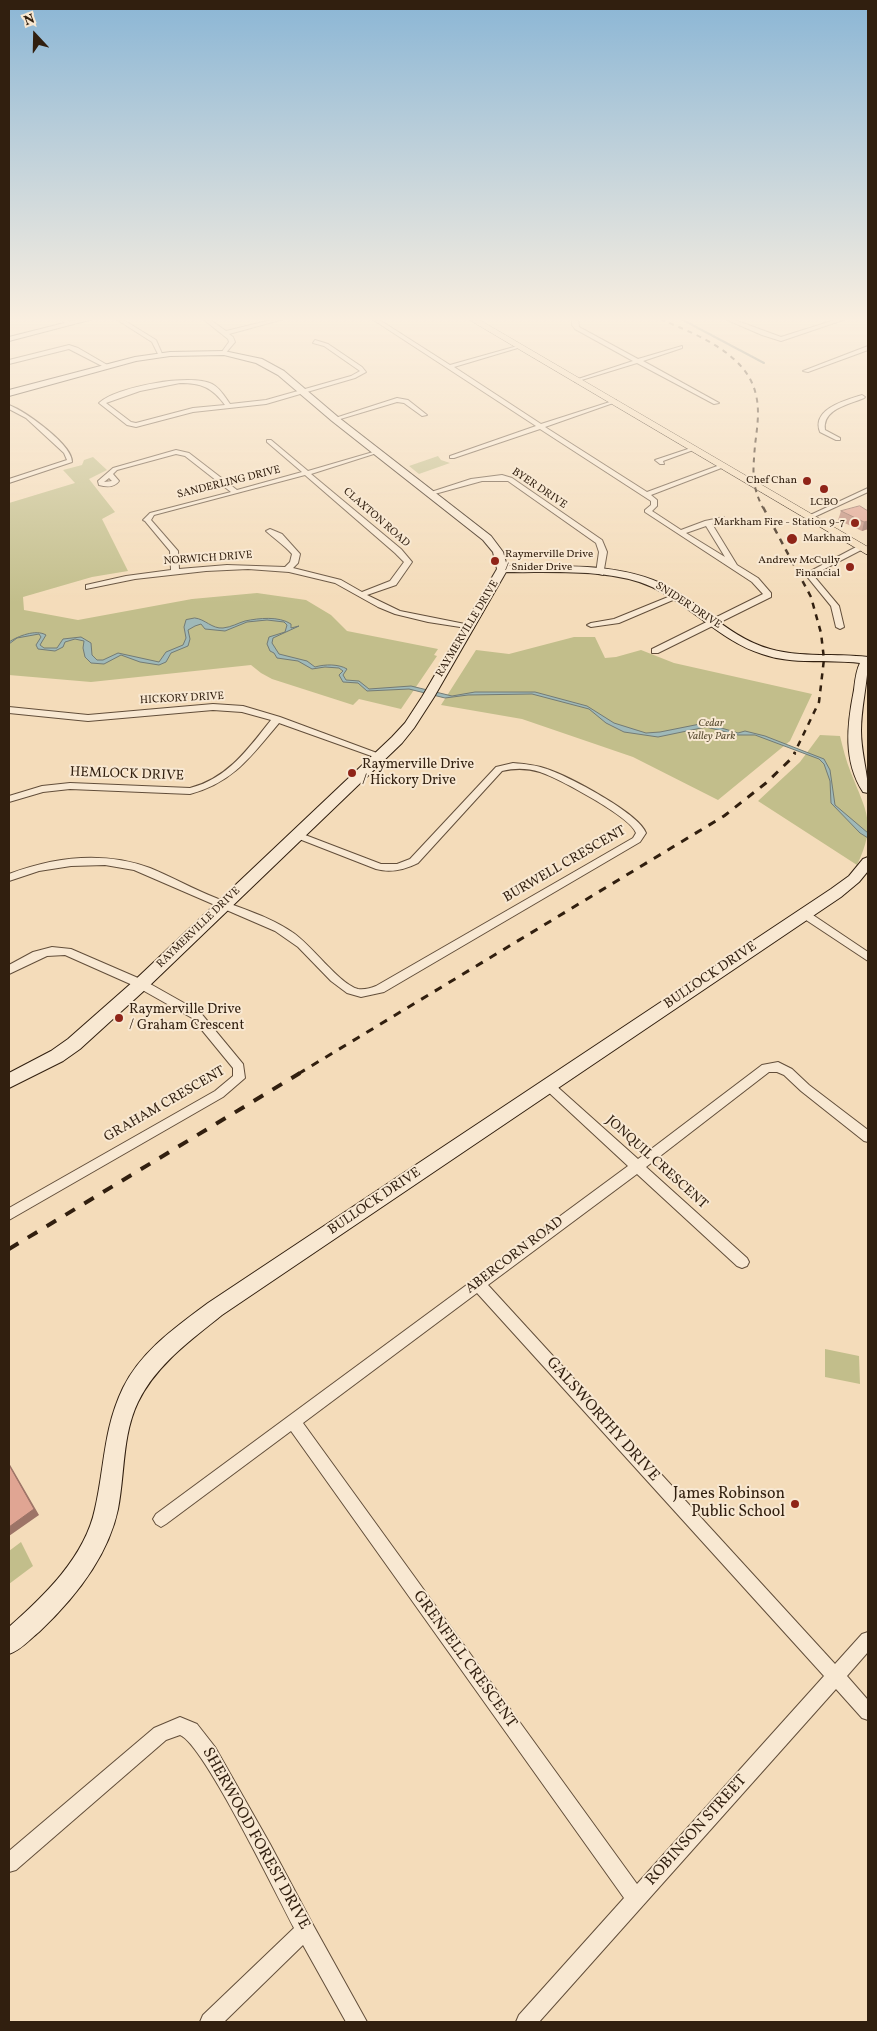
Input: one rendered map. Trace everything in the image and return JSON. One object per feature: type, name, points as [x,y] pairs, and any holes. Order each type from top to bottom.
[{"type":"main road","points":[[634,414],[865,550]]},
{"type":"street","points":[[9,481],[70,461],[67,452],[21,414]]},
{"type":"street","points":[[116,414],[129,424],[136,425],[174,414]]},
{"type":"street","name":"RAYMERVILLE DRIVE","points":[[9,1082],[57,1056],[74,1044],[224,906],[410,725],[470,627],[502,568],[501,557],[493,544],[329,414]]},
{"type":"street","points":[[336,419],[353,414]]},
{"type":"street","points":[[524,414],[646,495],[655,504],[647,511],[755,580],[768,595],[655,651]]},
{"type":"street","points":[[452,457],[577,414]]},
{"type":"street","points":[[826,414],[822,420],[822,431],[838,439]]},
{"type":"street","points":[[269,441],[308,474]]},
{"type":"street","points":[[662,463],[658,460],[693,449]]},
{"type":"street","name":"SANDERLING DRIVE","points":[[175,572],[174,551],[147,520],[149,516],[161,511],[308,474],[378,451]]},
{"type":"street","points":[[109,474],[121,467],[163,454],[183,453],[236,492]]},
{"type":"street","points":[[646,495],[722,466]]},
{"type":"street","name":"CLAXTON ROAD","points":[[308,474],[398,551],[408,562],[393,583],[363,594]]},
{"type":"street","name":"BYER DRIVE","points":[[431,493],[491,477],[510,479],[599,542],[603,552],[600,573]]},
{"type":"street","points":[[810,517],[868,490]]},
{"type":"street","points":[[679,533],[722,518]]},
{"type":"street","points":[[707,522],[734,566]]},
{"type":"street","points":[[270,531],[279,536],[296,554],[294,563],[287,570]]},
{"type":"street","points":[[840,627],[835,606],[809,574],[865,550]]},
{"type":"street","name":"NORWICH DRIVE","points":[[89,587],[110,581],[175,572],[241,566],[287,570],[329,578],[363,594],[376,604],[390,610],[470,627]]},
{"type":"street","name":"SNIDER DRIVE","points":[[502,568],[600,573],[645,580],[676,597],[738,639],[767,652],[801,657],[849,658],[868,661]]},
{"type":"street","points":[[591,625],[616,621],[676,597]]},
{"type":"street","points":[[868,661],[864,666],[853,738],[856,763],[868,788]]},
{"type":"street","name":"HICKORY DRIVE","points":[[9,710],[88,718],[171,709],[227,707],[243,709],[277,719],[380,756]]},
{"type":"street","name":"HEMLOCK DRIVE","points":[[9,799],[42,789],[70,786],[202,790],[221,779],[239,763],[277,719]]},
{"type":"street","name":"BURWELL CRESCENT","points":[[224,906],[253,917],[295,938],[344,986],[357,993],[370,992],[380,989],[637,840],[641,834],[640,828],[631,820],[581,786],[531,767],[515,764],[499,769],[414,861],[403,867],[390,869],[380,867],[298,835]]},
{"type":"street","points":[[9,878],[33,869],[58,863],[102,862],[119,864],[136,867],[224,906]]},
{"type":"street","name":"BULLOCK DRIVE","points":[[9,1642],[51,1605],[82,1566],[99,1534],[111,1491],[117,1434],[136,1387],[159,1354],[215,1309],[854,879],[868,862]]},
{"type":"street","points":[[804,913],[868,958]]},
{"type":"street","points":[[9,970],[48,951],[62,950],[141,984]]},
{"type":"street","name":"GRAHAM CRESCENT","points":[[9,1214],[219,1094],[239,1078],[240,1066],[196,1015],[141,984]]},
{"type":"street","name":"ABERCORN ROAD","points":[[161,1519],[766,1068],[774,1067],[788,1072],[868,1137]]},
{"type":"street","name":"JONQUIL CRESCENT","points":[[549,1086],[742,1262]]},
{"type":"street","name":"GALSWORTHY DRIVE","points":[[478,1284],[868,1712]]},
{"type":"street","name":"GRENFELL CRESCENT","points":[[293,1421],[636,1899]]},
{"type":"street","name":"ROBINSON STREET","points":[[526,2022],[868,1640]]},
{"type":"street","name":"SHERWOOD FOREST DRIVE","points":[[9,1863],[160,1734],[180,1726],[191,1730],[209,1753],[357,2022]]},
{"type":"street","points":[[210,2022],[305,1930]]},
{"type":"green space","points":[[438,456],[441,460],[450,463],[419,474],[409,466]]},
{"type":"green space","points":[[93,457],[107,470],[89,479],[115,512],[102,519],[128,571],[92,577],[23,597],[24,610],[78,620],[192,599],[257,593],[306,600],[331,615],[347,631],[438,649],[434,655],[437,656],[401,709],[359,699],[353,705],[272,679],[251,665],[91,682],[9,675],[9,503],[75,483],[63,470],[82,465],[84,460]]},
{"type":"green space","name":"Cedar Valley Park","points":[[574,637],[595,637],[605,658],[641,650],[674,663],[812,694],[790,741],[718,800],[633,757],[522,719],[441,705],[476,650],[509,654]]},
{"type":"green space","points":[[820,735],[840,736],[848,764],[865,808],[868,828],[867,839],[857,865],[758,801],[800,762]]},
{"type":"green space","points":[[825,1349],[859,1356],[860,1384],[825,1377]]},
{"type":"green space","points":[[21,1542],[33,1566],[9,1584],[9,1551]]},
{"type":"water","points":[[195,618],[219,628],[229,627],[245,621],[263,619],[286,621],[291,624],[291,628],[299,626],[273,638],[272,643],[279,654],[307,661],[315,667],[332,665],[344,667],[347,669],[343,675],[346,680],[359,681],[369,689],[411,686],[452,696],[475,692],[535,692],[587,706],[614,723],[646,733],[705,723],[738,733],[745,731],[765,736],[824,759],[830,770],[835,805],[868,833],[868,838],[860,833],[831,803],[830,781],[824,764],[819,759],[755,735],[738,735],[706,727],[658,737],[624,732],[606,723],[589,709],[532,694],[468,695],[445,698],[409,689],[367,691],[358,683],[343,682],[339,675],[343,671],[339,668],[325,667],[312,669],[298,661],[277,658],[270,651],[267,644],[269,637],[285,632],[287,625],[284,622],[267,620],[247,622],[225,631],[205,629],[201,624],[195,626],[188,630],[190,639],[188,646],[171,653],[166,662],[159,665],[140,662],[121,655],[104,664],[91,663],[85,657],[84,641],[75,639],[65,642],[63,647],[55,651],[38,649],[36,645],[41,637],[39,634],[17,638],[32,633],[42,633],[46,635],[40,645],[44,648],[57,648],[63,639],[81,637],[91,643],[92,655],[97,660],[103,660],[118,653],[159,662],[166,652],[183,645],[186,638],[184,627],[186,620]]},
{"type":"building","points":[[860,506],[868,511],[868,521],[864,522],[841,511]]},
{"type":"building","points":[[9,1465],[34,1509],[9,1527]]},
{"type":"railway","points":[[758,414],[754,478],[756,492],[763,508]]},
{"type":"railway","points":[[763,507],[811,597],[821,633],[824,659],[819,702],[794,754]]},
{"type":"railway","points":[[298,1074],[724,816],[766,783],[795,753]]},
{"type":"railway","points":[[9,1249],[300,1073]]},
{"type":"place","name":"Chef Chan","points":[[807,481]]},
{"type":"place","name":"LCBO","points":[[824,489]]},
{"type":"place","name":"Markham Fire - Station 9-7","points":[[855,523]]},
{"type":"place","name":"Markham","points":[[792,539]]},
{"type":"place","name":"Raymerville Drive / Snider Drive","points":[[495,561]]},
{"type":"place","name":"Andrew McCully Financial","points":[[850,567]]},
{"type":"place","name":"Raymerville Drive / Hickory Drive","points":[[352,773]]},
{"type":"place","name":"Raymerville Drive / Graham Crescent","points":[[119,1018]]},
{"type":"place","name":"James Robinson Public School","points":[[795,1504]]}]
